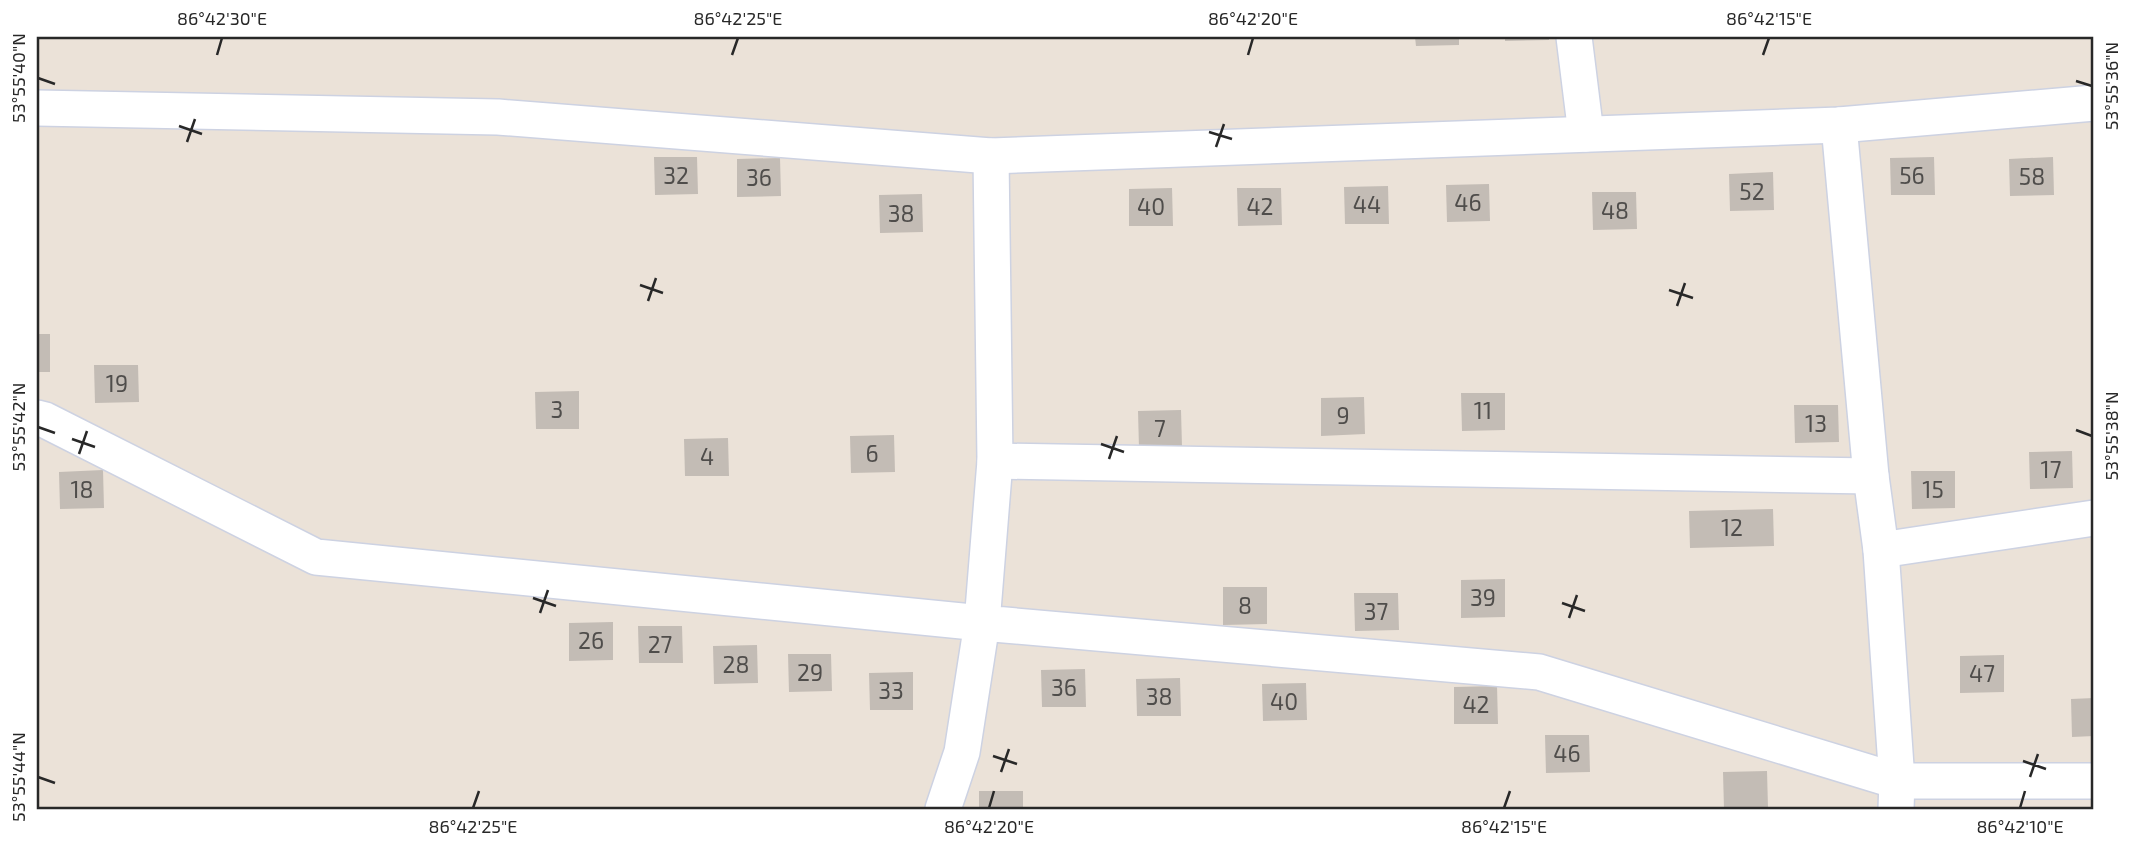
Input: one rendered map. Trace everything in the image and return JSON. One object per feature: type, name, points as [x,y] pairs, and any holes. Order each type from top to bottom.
[{"type":"street","points":[[1574,37],[1586,134]]},
{"type":"street","points":[[37,108],[498,117],[991,156],[1839,125],[2094,103]]},
{"type":"street","points":[[1839,125],[1871,476],[1881,550],[1897,795]]},
{"type":"street","points":[[943,809],[962,752],[982,623],[995,461],[991,156]]},
{"type":"street","points":[[37,418],[316,558],[982,623],[1539,672],[1897,795],[2094,781]]},
{"type":"street","points":[[995,461],[1871,476]]},
{"type":"street","points":[[1881,550],[2094,518]]},
{"type":"building","points":[[1415,37],[1459,37],[1459,45],[1416,46]]},
{"type":"building","points":[[1505,37],[1549,37],[1549,40],[1505,41]]},
{"type":"building","points":[[654,157],[697,157],[698,194],[655,195]]},
{"type":"building","points":[[1934,157],[1935,195],[1891,195],[1890,158]]},
{"type":"building","points":[[2053,157],[2054,195],[2010,196],[2009,159]]},
{"type":"building","points":[[780,158],[781,196],[737,197],[737,159]]},
{"type":"building","points":[[1773,172],[1774,210],[1730,211],[1729,174]]},
{"type":"building","points":[[1489,184],[1490,221],[1447,222],[1446,185]]},
{"type":"building","points":[[1388,186],[1389,224],[1345,224],[1344,187]]},
{"type":"building","points":[[1172,188],[1173,226],[1129,226],[1129,189]]},
{"type":"building","points":[[1237,188],[1281,188],[1282,225],[1238,226]]},
{"type":"building","points":[[1592,192],[1636,192],[1637,229],[1593,230]]},
{"type":"building","points":[[922,194],[923,232],[880,233],[879,195]]},
{"type":"building","points":[[37,334],[50,334],[50,372],[37,372]]},
{"type":"building","points":[[94,365],[138,365],[139,402],[95,403]]},
{"type":"building","points":[[579,391],[579,429],[536,429],[535,392]]},
{"type":"building","points":[[1461,393],[1505,393],[1505,430],[1462,431]]},
{"type":"building","points":[[1364,397],[1365,434],[1321,436],[1321,398]]},
{"type":"building","points":[[1794,405],[1838,405],[1839,442],[1795,443]]},
{"type":"building","points":[[1181,410],[1182,447],[1139,448],[1138,411]]},
{"type":"building","points":[[894,435],[895,472],[851,473],[850,436]]},
{"type":"building","points":[[728,438],[729,476],[685,476],[684,439]]},
{"type":"building","points":[[2072,451],[2073,488],[2030,489],[2029,452]]},
{"type":"building","points":[[103,470],[104,508],[60,509],[59,472]]},
{"type":"building","points":[[1911,471],[1955,471],[1955,508],[1912,509]]},
{"type":"building","points":[[1773,509],[1774,546],[1690,548],[1689,511]]},
{"type":"building","points":[[1505,579],[1505,617],[1461,618],[1461,580]]},
{"type":"building","points":[[1223,587],[1267,587],[1267,624],[1223,625]]},
{"type":"building","points":[[1354,593],[1398,593],[1399,630],[1355,631]]},
{"type":"building","points":[[613,622],[613,660],[569,661],[569,623]]},
{"type":"building","points":[[638,626],[682,626],[683,663],[639,663]]},
{"type":"building","points":[[757,645],[758,683],[714,684],[713,646]]},
{"type":"building","points":[[788,654],[831,654],[832,691],[789,692]]},
{"type":"building","points":[[2004,655],[2004,692],[1960,693],[1960,656]]},
{"type":"building","points":[[1085,669],[1086,707],[1042,707],[1041,670]]},
{"type":"building","points":[[913,672],[913,710],[870,710],[869,673]]},
{"type":"building","points":[[1180,678],[1181,716],[1137,716],[1136,679]]},
{"type":"building","points":[[1306,683],[1307,720],[1263,721],[1262,684]]},
{"type":"building","points":[[1497,686],[1498,724],[1454,724],[1454,687]]},
{"type":"building","points":[[2094,698],[2094,736],[2072,737],[2071,699]]},
{"type":"building","points":[[1545,735],[1589,735],[1590,772],[1546,773]]},
{"type":"building","points":[[1767,771],[1768,808],[1724,809],[1723,772]]},
{"type":"building","points":[[979,791],[1023,791],[1023,809],[979,809]]}]
